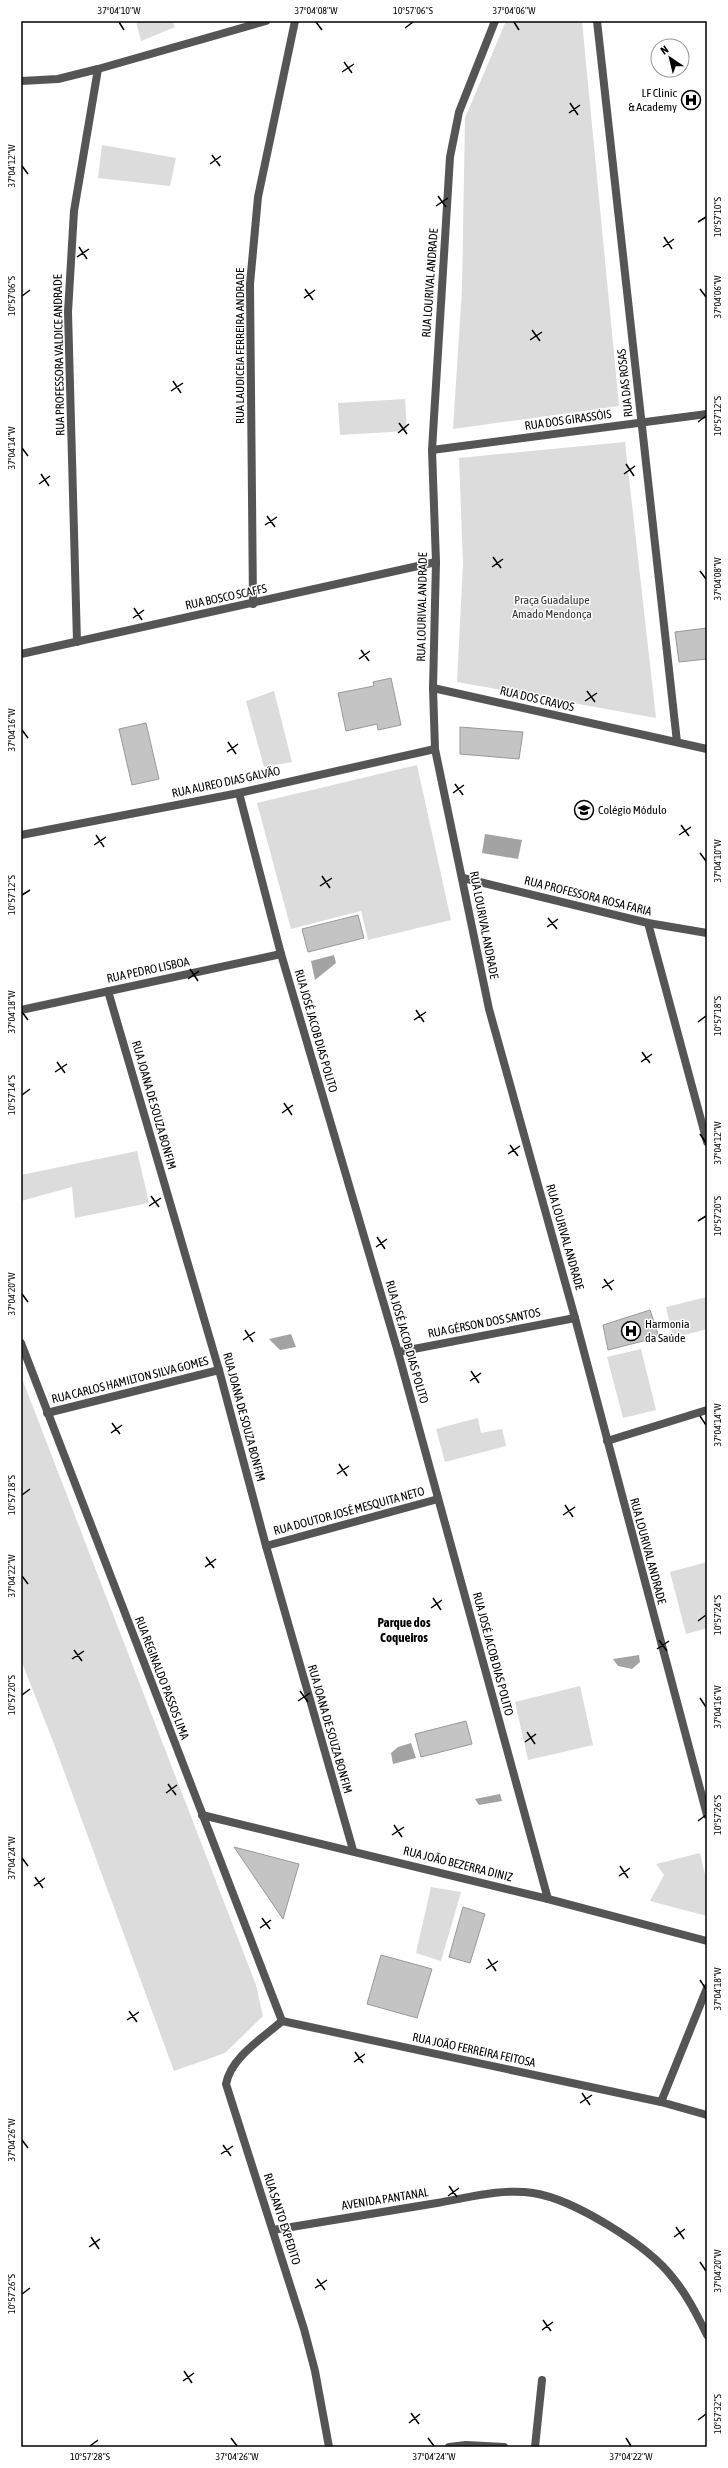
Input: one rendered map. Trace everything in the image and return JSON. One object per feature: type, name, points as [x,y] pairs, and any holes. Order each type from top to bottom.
[{"type":"street","points":[[21,81],[58,79],[266,21]]},
{"type":"street","name":"RUA LAUDICEIA FERREIRA ANDRADE","points":[[253,604],[250,284],[258,197],[295,21]]},
{"type":"street","name":"RUA LOURIVAL ANDRADE","points":[[495,21],[459,112],[450,157],[432,450],[436,562],[433,688],[435,749],[463,878],[488,1009],[575,1318],[707,1815]]},
{"type":"street","name":"RUA DAS ROSAS","points":[[597,21],[677,742]]},
{"type":"street","name":"RUA PROFESSORA VALDICE ANDRADE","points":[[77,642],[68,312],[69,277],[74,211],[98,69]]},
{"type":"street","name":"RUA DOS GIRASSÓIS","points":[[432,450],[707,414]]},
{"type":"street","name":"RUA BOSCO SCAFFS","points":[[21,654],[253,604],[436,562]]},
{"type":"street","name":"RUA DOS CRAVOS","points":[[433,688],[707,749]]},
{"type":"street","name":"RUA AUREO DIAS GALVÃO","points":[[21,835],[239,793],[435,749]]},
{"type":"street","name":"RUA JOSÉ JACOB DIAS POLITO","points":[[239,793],[280,954],[398,1352],[548,1899]]},
{"type":"street","name":"RUA PROFESSORA ROSA FARIA","points":[[463,878],[648,923],[707,933]]},
{"type":"street","points":[[648,923],[707,1142]]},
{"type":"street","name":"RUA PEDRO LISBOA","points":[[21,1010],[280,954]]},
{"type":"street","name":"RUA JOANA DE SOUZA BONFIM","points":[[108,991],[219,1370],[266,1546],[353,1850]]},
{"type":"street","name":"RUA GÉRSON DOS SANTOS","points":[[398,1352],[575,1318]]},
{"type":"street","name":"RUA REGINALDO PASSOS LIMA","points":[[21,1343],[282,2021]]},
{"type":"street","name":"RUA CARLOS HAMILTON SILVA GOMES","points":[[47,1413],[219,1370]]},
{"type":"street","points":[[607,1441],[707,1410]]},
{"type":"street","name":"RUA DOUTOR JOSÉ MESQUITA NETO","points":[[266,1546],[438,1499]]},
{"type":"street","name":"RUA JOÃO BEZERRA DINIZ","points":[[202,1815],[353,1850],[707,1941]]},
{"type":"street","points":[[661,2102],[707,1988]]},
{"type":"street","name":"RUA JOÃO FERREIRA FEITOSA","points":[[282,2021],[661,2102],[707,2115]]},
{"type":"street","name":"RUA SANTO EXPEDITO","points":[[282,2021],[236,2063],[228,2072],[226,2084],[304,2329],[315,2371],[329,2447]]},
{"type":"street","name":"AVENIDA PANTANAL","points":[[272,2230],[492,2194],[532,2193],[557,2198],[618,2232],[652,2257],[673,2277],[693,2308],[707,2335]]},
{"type":"street","points":[[535,2447],[542,2380]]},
{"type":"street","points":[[449,2447],[466,2445],[504,2447]]},
{"type":"green space","points":[[136,21],[172,21],[175,27],[141,41]]},
{"type":"green space","points":[[506,21],[582,21],[619,406],[453,429],[462,289],[465,118]]},
{"type":"green space","points":[[102,145],[176,158],[170,186],[98,178]]},
{"type":"green space","points":[[405,399],[407,431],[340,435],[338,403]]},
{"type":"green space","name":"Praça Guadalupe Amado Mendonça","points":[[625,442],[656,718],[457,682],[463,563],[459,458]]},
{"type":"green space","points":[[274,691],[292,762],[264,767],[246,701]]},
{"type":"green space","points":[[417,765],[451,920],[368,940],[361,911],[291,929],[257,803]]},
{"type":"green space","points":[[137,1151],[149,1203],[75,1218],[72,1187],[21,1201],[21,1175]]},
{"type":"green space","points":[[707,1297],[707,1329],[673,1338],[666,1307]]},
{"type":"green space","points":[[641,1349],[656,1410],[623,1418],[607,1357]]},
{"type":"green space","points":[[21,1376],[256,1985],[263,2016],[225,2053],[174,2071],[54,1744],[21,1660]]},
{"type":"green space","points":[[478,1418],[481,1433],[502,1429],[506,1446],[445,1462],[436,1429]]},
{"type":"green space","points":[[707,1562],[707,1628],[686,1634],[670,1572]]},
{"type":"green space","points":[[580,1686],[593,1745],[528,1760],[515,1702]]},
{"type":"green space","points":[[700,1853],[707,1883],[707,1916],[650,1901],[664,1875],[656,1864]]},
{"type":"green space","points":[[431,1887],[461,1892],[441,1961],[416,1953]]},
{"type":"shaded area","points":[[485,834],[522,840],[518,859],[482,853]]},
{"type":"shaded area","points":[[334,955],[336,963],[315,980],[311,961]]},
{"type":"shaded area","points":[[291,1334],[296,1347],[280,1350],[269,1339]]},
{"type":"shaded area","points":[[639,1655],[640,1662],[632,1669],[618,1666],[613,1659]]},
{"type":"shaded area","points":[[411,1743],[416,1758],[393,1764],[391,1753],[398,1747]]},
{"type":"shaded area","points":[[500,1794],[502,1801],[479,1805],[475,1799]]},
{"type":"building","points":[[707,628],[707,659],[679,662],[675,632]]},
{"type":"building","points":[[391,678],[401,725],[378,730],[377,724],[346,731],[338,693],[374,686],[373,682]]},
{"type":"building","points":[[146,723],[159,779],[132,785],[119,729]]},
{"type":"building","points":[[460,727],[523,732],[519,759],[460,754]]},
{"type":"building","points":[[358,915],[364,938],[308,952],[302,929]]},
{"type":"building","name":"Harmonia da Saúde","points":[[650,1310],[659,1337],[608,1350],[603,1325]]},
{"type":"building","points":[[466,1721],[472,1744],[421,1757],[415,1734]]},
{"type":"building","points":[[234,1847],[299,1864],[283,1919]]},
{"type":"building","points":[[463,1907],[485,1914],[470,1963],[449,1957]]},
{"type":"building","points":[[381,1955],[432,1969],[417,2018],[367,2004]]},
{"type":"place","name":"LF Clinic & Academy","points":[[691,100]]},
{"type":"place","name":"Colégio Módulo","points":[[584,810]]},
{"type":"place","name":"Harmonia da Saúde","points":[[631,1331]]},
{"type":"district","name":"Parque dos Coqueiros","points":[[404,1630]]}]
